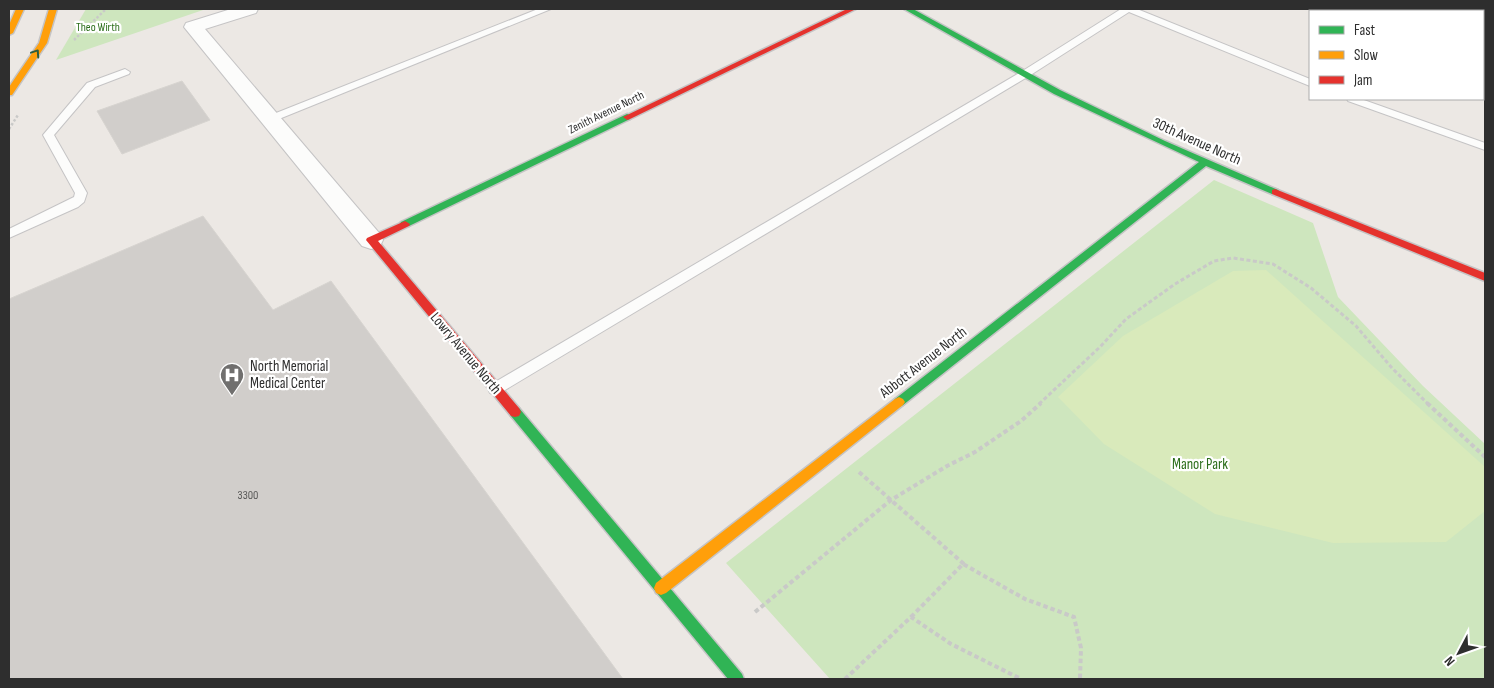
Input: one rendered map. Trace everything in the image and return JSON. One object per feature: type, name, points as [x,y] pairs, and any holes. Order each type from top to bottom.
[{"type":"street","points":[[9,33],[20,9]]},
{"type":"street","points":[[9,93],[43,42],[53,9]]},
{"type":"street","name":"Lowry Avenue North","points":[[248,9],[193,27],[738,679]]},
{"type":"street","name":"Zenith Avenue North","points":[[371,240],[852,9]]},
{"type":"street","name":"30th Avenue North","points":[[908,9],[1081,104],[1205,162],[1358,228],[1485,277]]},
{"type":"street","name":"Abbott Avenue North","points":[[661,588],[1205,162]]},
{"type":"lane","points":[[270,119],[546,9]]},
{"type":"lane","points":[[496,389],[1025,74],[1129,9],[1309,83]]},
{"type":"lane","points":[[9,234],[74,204],[80,199],[81,193],[48,135],[91,85],[125,72]]},
{"type":"lane","points":[[1355,100],[1485,147]]},
{"type":"path","points":[[755,612],[891,500],[947,466],[976,452],[1021,421],[1100,347],[1126,319],[1155,298],[1214,261],[1233,258],[1273,264],[1311,288],[1356,326],[1392,368],[1469,444],[1485,456]]},
{"type":"path","points":[[834,451],[966,566],[1025,598],[1074,617],[1081,648],[1080,679]]},
{"type":"path","points":[[845,679],[911,617],[963,564],[966,566]]},
{"type":"path","points":[[911,617],[934,636],[960,651],[1021,679]]},
{"type":"green space","name":"Theo Wirth","points":[[86,9],[206,9],[56,60]]},
{"type":"green space","name":"Manor Park","points":[[1214,180],[1313,223],[1338,297],[1423,386],[1485,444],[1485,679],[830,679],[726,563]]},
{"type":"green space","points":[[1266,270],[1485,467],[1485,511],[1446,542],[1333,543],[1215,514],[1104,444],[1058,397],[1123,336],[1233,271]]},
{"type":"building","points":[[182,81],[210,120],[122,154],[97,111]]},
{"type":"building","name":"North Memorial Medical Center","points":[[203,216],[273,310],[331,281],[623,679],[9,679],[9,299]]},
{"type":"traffic: fast","points":[[908,9],[1057,92],[1162,143],[1275,192]]},
{"type":"traffic: fast","points":[[405,224],[627,117]]},
{"type":"traffic: fast","points":[[899,402],[1205,162]]},
{"type":"traffic: fast","points":[[515,412],[737,679]]},
{"type":"traffic: slow","points":[[9,33],[20,9]]},
{"type":"traffic: slow","points":[[9,93],[43,43],[53,9]]},
{"type":"traffic: slow","points":[[661,588],[899,402]]},
{"type":"traffic: jam","points":[[627,117],[852,9]]},
{"type":"traffic: jam","points":[[1275,192],[1485,277]]},
{"type":"traffic: jam","points":[[405,224],[371,240],[515,412]]},
{"type":"place","name":"North Memorial Medical Center","points":[[232,396]]}]
